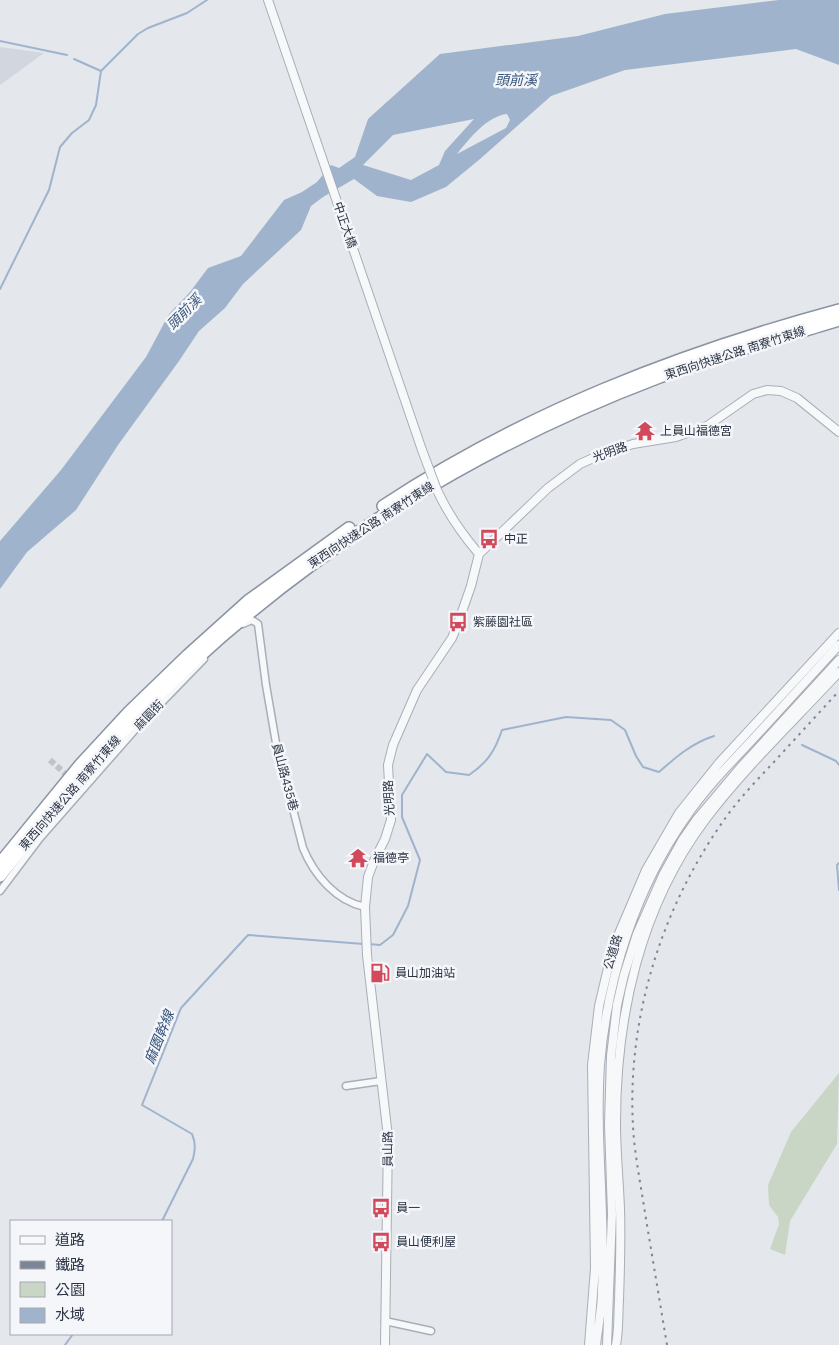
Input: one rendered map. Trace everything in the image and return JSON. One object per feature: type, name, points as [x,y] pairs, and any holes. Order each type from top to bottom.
[{"type":"highway","name":"東西向快速公路 南寮竹東線","points":[[0,863],[80,765],[129,712],[248,600],[326,543],[421,481],[456,461],[512,431],[577,401],[682,358],[839,310]]},
{"type":"highway","name":"東西向快速公路 南寮竹東線","points":[[0,876],[68,794],[139,714],[232,628],[272,594],[344,540],[447,476],[568,415],[656,378],[723,354],[839,320]]},
{"type":"street","name":"中正大橋","points":[[268,0],[437,490],[444,506],[460,531],[479,554]]},
{"type":"street","name":"光明路","points":[[365,908],[368,877],[385,840],[391,820],[388,765],[393,745],[417,690],[452,638],[471,586],[479,554],[548,488],[580,464],[602,454],[633,444],[676,437],[707,426],[753,394],[767,390],[781,391],[797,398],[839,432]]},
{"type":"street","name":"員山路435巷","points":[[252,620],[260,628],[266,685],[276,743],[309,862],[336,893],[352,904],[365,908]]},
{"type":"street","name":"麻園街","points":[[0,891],[40,838],[134,731],[217,647],[241,625],[252,620]]},
{"type":"street","name":"公道路","points":[[593,1344],[602,1292],[599,1128],[600,1065],[616,971],[632,921],[679,814],[718,763],[839,633]]},
{"type":"street","name":"公道路","points":[[670,835],[725,768],[770,722],[839,645]]},
{"type":"street","name":"公道路","points":[[607,1345],[612,1214],[609,1124],[611,1056],[617,1005],[636,934],[663,875],[697,818],[839,660]]},
{"type":"street","name":"公道路","points":[[616,1345],[620,1270],[620,1212],[616,1123],[619,1057],[632,977],[641,948],[658,903],[690,843],[704,822],[744,774],[839,672]]},
{"type":"street","name":"員山路","points":[[365,908],[367,955],[388,1137],[385,1345]]},
{"type":"street","points":[[346,1086],[382,1081]]},
{"type":"street","points":[[385,1321],[431,1331]]},
{"type":"shaded area","points":[[0,47],[44,53],[0,85]]},
{"type":"green space","points":[[839,1073],[837,1144],[790,1221],[785,1255],[770,1249],[779,1224],[778,1217],[769,1205],[768,1185],[791,1132]]},
{"type":"water","name":"頭前溪","points":[[779,0],[839,0],[839,65],[796,49],[625,70],[551,96],[446,187],[411,202],[377,196],[354,179],[323,197],[311,206],[301,230],[243,284],[225,308],[199,331],[118,445],[76,510],[27,552],[0,589],[0,541],[61,470],[146,357],[169,314],[190,292],[208,268],[241,256],[284,200],[302,192],[317,182],[331,165],[339,168],[355,157],[368,119],[440,54],[578,36],[665,14]],"holes":[[[507,114],[510,120],[506,128],[457,154],[473,135],[492,119]],[[474,119],[445,151],[439,165],[411,180],[363,165],[393,135]]]},
{"type":"waterway","points":[[74,59],[101,71],[138,34],[148,28],[187,13],[207,0]]},
{"type":"waterway","points":[[0,41],[67,55]]},
{"type":"waterway","points":[[0,289],[49,190],[60,147],[72,133],[89,120],[96,105],[101,71]]},
{"type":"waterway","points":[[369,944],[380,945],[393,935],[408,906],[420,860],[402,817],[402,795],[427,754],[446,772],[469,775],[490,756],[502,730],[566,717],[611,720],[625,730],[643,767],[659,772],[691,747],[714,736]]},
{"type":"waterway","points":[[802,745],[836,761],[839,765]]},
{"type":"waterway","points":[[839,863],[837,865],[839,890]]},
{"type":"waterway","name":"麻園幹線","points":[[162,1220],[193,1159],[195,1150],[194,1140],[192,1134],[142,1105],[181,1008],[248,935],[364,944]]},
{"type":"waterway","name":"麻園幹線","points":[[65,1345],[72,1335]]},
{"type":"tunnel","points":[[50,760],[71,779]]},
{"type":"railway","points":[[667,1345],[634,1140],[632,1098],[635,1055],[641,1013],[651,972],[664,932],[681,893],[701,856],[724,820],[747,791],[839,691]]},
{"type":"place","name":"上員山福德宮","points":[[645,431]]},
{"type":"place","name":"中正","points":[[489,539]]},
{"type":"place","name":"紫藤園社區","points":[[458,622]]},
{"type":"place","name":"福德亭","points":[[358,858]]},
{"type":"place","name":"員山加油站","points":[[380,973]]},
{"type":"place","name":"員一","points":[[381,1208]]},
{"type":"place","name":"員山便利屋","points":[[381,1242]]}]
